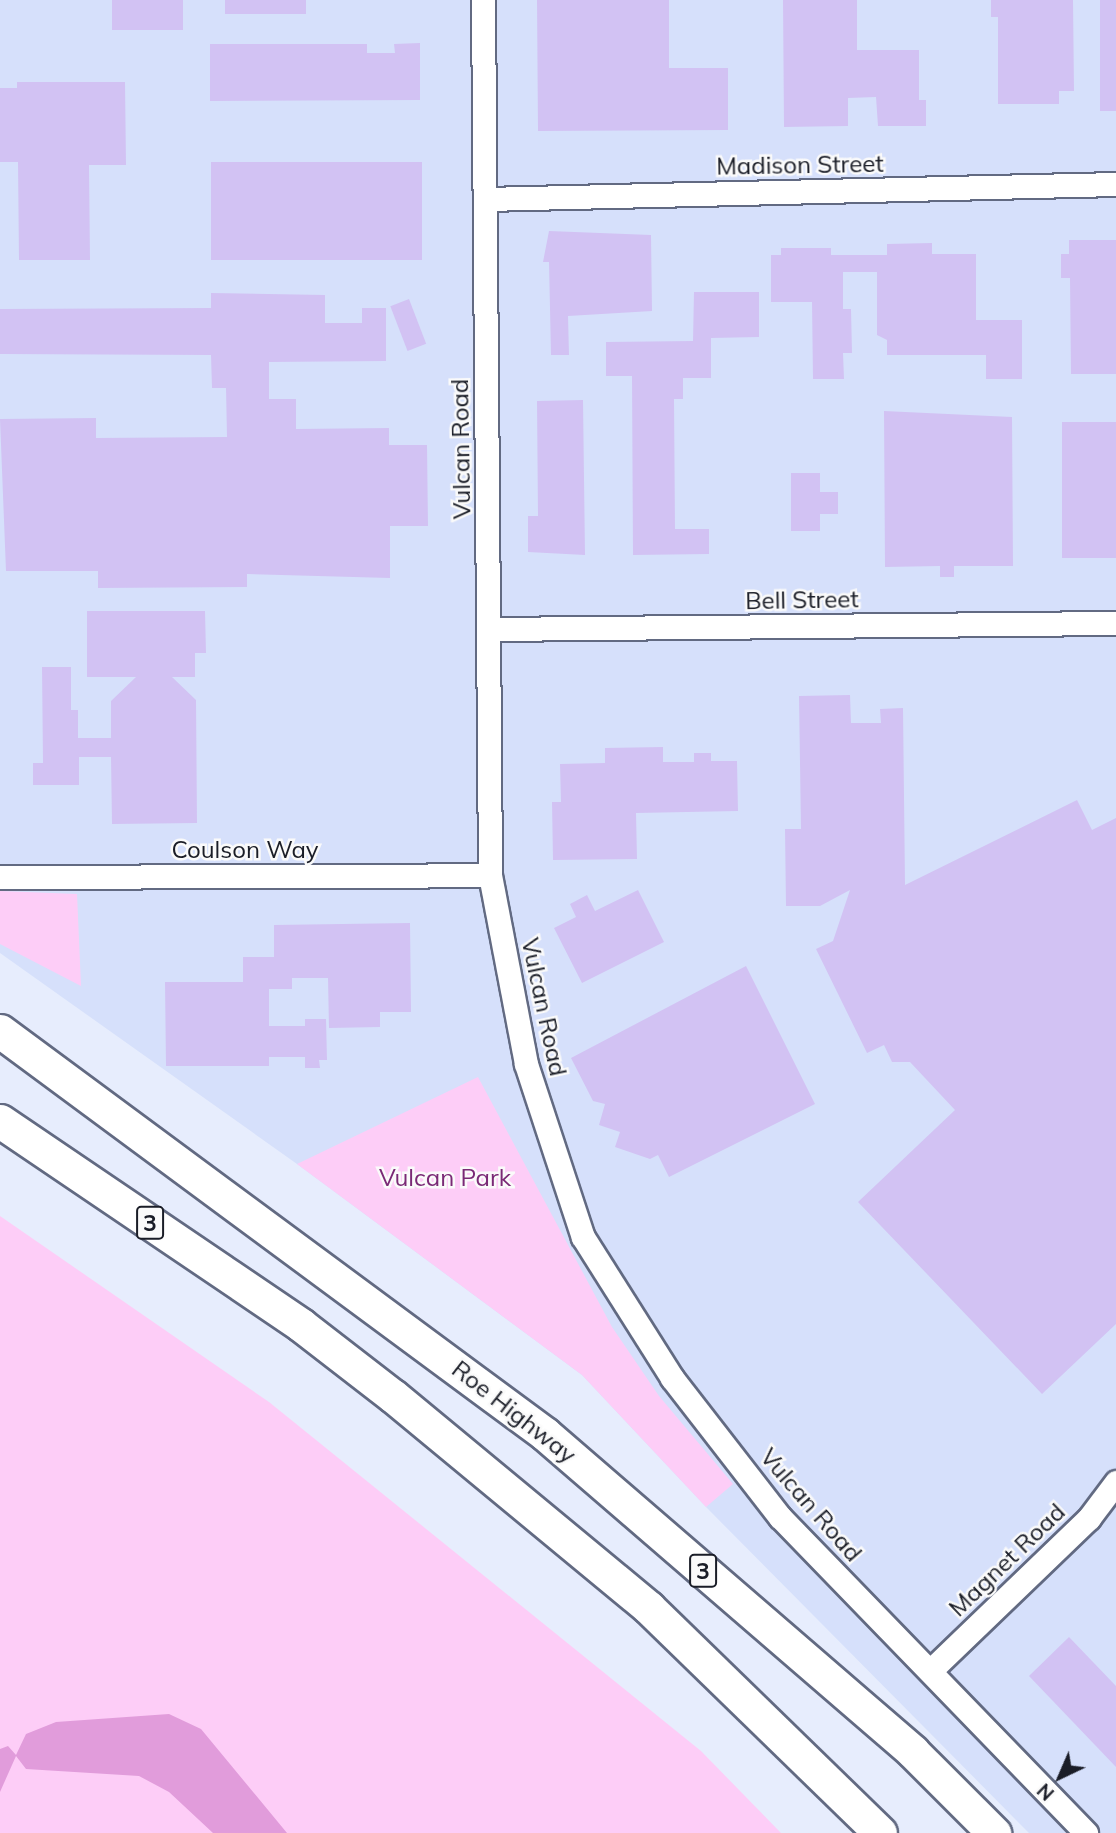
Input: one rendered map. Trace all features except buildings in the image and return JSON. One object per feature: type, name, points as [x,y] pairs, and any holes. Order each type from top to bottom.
[{"type":"highway","name":"Roe Highway","points":[[1,1031],[545,1434],[912,1752],[994,1833]]},
{"type":"highway","name":"3","points":[[0,1121],[301,1325],[649,1608],[880,1833]]},
{"type":"highway","points":[[0,1144],[301,1325]]},
{"type":"street","name":"Vulcan Road","points":[[483,0],[490,875],[526,1064],[583,1237],[672,1378],[780,1517],[1086,1833]]},
{"type":"street","name":"Madison Street","points":[[485,199],[1116,184]]},
{"type":"street","name":"Bell Street","points":[[489,629],[1116,623]]},
{"type":"street","name":"Coulson Way","points":[[0,877],[490,875]]},
{"type":"street","name":"Magnet Road","points":[[930,1671],[1089,1518],[1116,1482]]},
{"type":"shaded area","points":[[0,0],[1116,0],[1116,1833],[1029,1833],[706,1507],[582,1375],[297,1164],[0,953]]},
{"type":"shaded area","points":[[169,1714],[201,1729],[287,1833],[213,1833],[169,1792],[139,1776],[26,1769],[16,1756],[0,1792],[0,1749],[8,1746],[16,1755],[26,1734],[56,1722]]},
{"type":"green space","points":[[0,891],[77,894],[81,986],[0,944]]},
{"type":"green space","name":"Vulcan Park","points":[[478,1077],[612,1327],[659,1396],[733,1484],[706,1507],[582,1375],[297,1164]]},
{"type":"green space","points":[[0,1216],[269,1402],[701,1751],[781,1833],[0,1833]]}]
